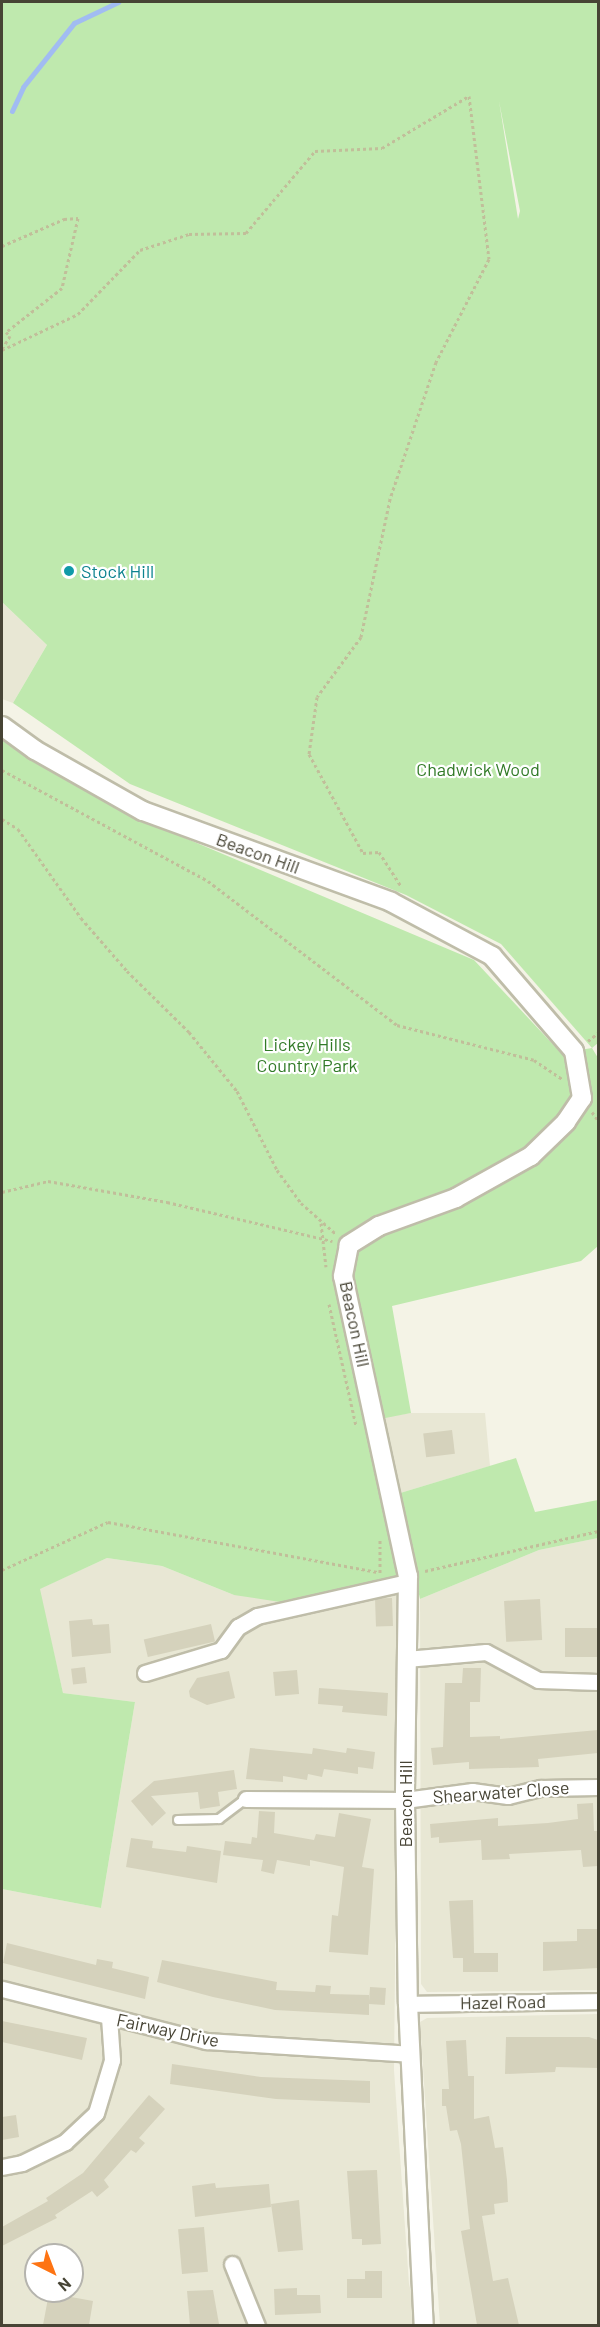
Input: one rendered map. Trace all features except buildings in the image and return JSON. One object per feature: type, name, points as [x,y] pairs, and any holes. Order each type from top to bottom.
[{"type":"street","name":"Beacon Hill","points":[[2,726],[35,750],[143,811],[391,902],[492,956],[574,1051],[582,1098],[566,1122],[531,1156],[456,1198],[379,1226],[349,1245],[343,1276],[408,1579],[405,1800],[408,2004],[424,2325]]},
{"type":"street","points":[[145,1673],[221,1650],[238,1627],[257,1616],[408,1579]]},
{"type":"street","points":[[406,1659],[486,1652],[538,1680],[598,1682]]},
{"type":"street","name":"Shearwater Close","points":[[246,1799],[405,1800],[472,1791],[508,1796],[541,1788],[598,1787]]},
{"type":"street","name":"Fairway Drive","points":[[2,1989],[206,2041],[410,2054]]},
{"type":"street","name":"Hazel Road","points":[[408,2004],[598,2001]]},
{"type":"street","points":[[2,2167],[22,2163],[65,2142],[96,2113],[112,2060],[109,2017]]},
{"type":"street","points":[[232,2264],[257,2325]]},
{"type":"lane","points":[[178,1820],[219,1819],[246,1799]]},
{"type":"path","points":[[2,350],[78,314],[140,250],[189,234],[246,233],[315,151],[382,148],[470,96],[489,259],[436,362],[390,499],[362,637],[317,697],[309,754],[363,853],[379,852],[403,890]]},
{"type":"path","points":[[2,246],[64,219],[78,218],[62,288],[2,335]]},
{"type":"path","points":[[2,350],[10,336],[6,332]]},
{"type":"path","points":[[2,770],[208,881],[397,1025],[534,1060],[567,1082]]},
{"type":"path","points":[[2,819],[18,829],[81,918],[127,971],[189,1032],[237,1091],[277,1170],[301,1203],[321,1221],[323,1239],[167,1202],[48,1181],[37,1181],[2,1192]]},
{"type":"path","points":[[2,1570],[108,1522],[198,1535],[380,1573]]},
{"type":"path","points":[[408,1579],[598,1531]]},
{"type":"shaded area","points":[[2,602],[47,645],[13,703],[2,699]]},
{"type":"shaded area","points":[[411,1413],[485,1413],[490,1466],[397,1494],[385,1417]]},
{"type":"shaded area","points":[[598,1538],[598,1990],[427,1992],[421,1984],[420,1599],[539,1550]]},
{"type":"shaded area","points":[[107,1558],[162,1566],[234,1595],[398,1589],[403,1651],[397,1774],[394,2070],[409,2284],[419,2325],[2,2325],[2,1889],[101,1908],[135,1702],[63,1693],[39,1589]]},
{"type":"shaded area","points":[[598,2014],[598,2325],[440,2325],[420,2022],[427,2018]]},
{"type":"green space","name":"Chadwick Wood","points":[[2,2],[598,2],[598,1043],[592,1048],[501,944],[406,895],[130,784],[13,703],[47,645],[2,602]],"holes":[[[499,101],[520,211],[518,219]]]},
{"type":"green space","name":"Lickey Hills Country Park","points":[[2,738],[121,811],[474,960],[561,1053],[592,1048],[598,1058],[598,1246],[581,1261],[392,1306],[411,1413],[375,1420],[397,1579],[313,1607],[234,1595],[162,1566],[107,1558],[40,1589],[63,1693],[135,1702],[101,1908],[2,1889]]},
{"type":"green space","points":[[516,1458],[535,1512],[598,1500],[598,1538],[539,1550],[420,1599],[397,1494]]},
{"type":"waterway","points":[[12,111],[23,87],[74,23],[118,2]]},
{"type":"place","name":"Stock Hill","points":[[69,571]]}]
